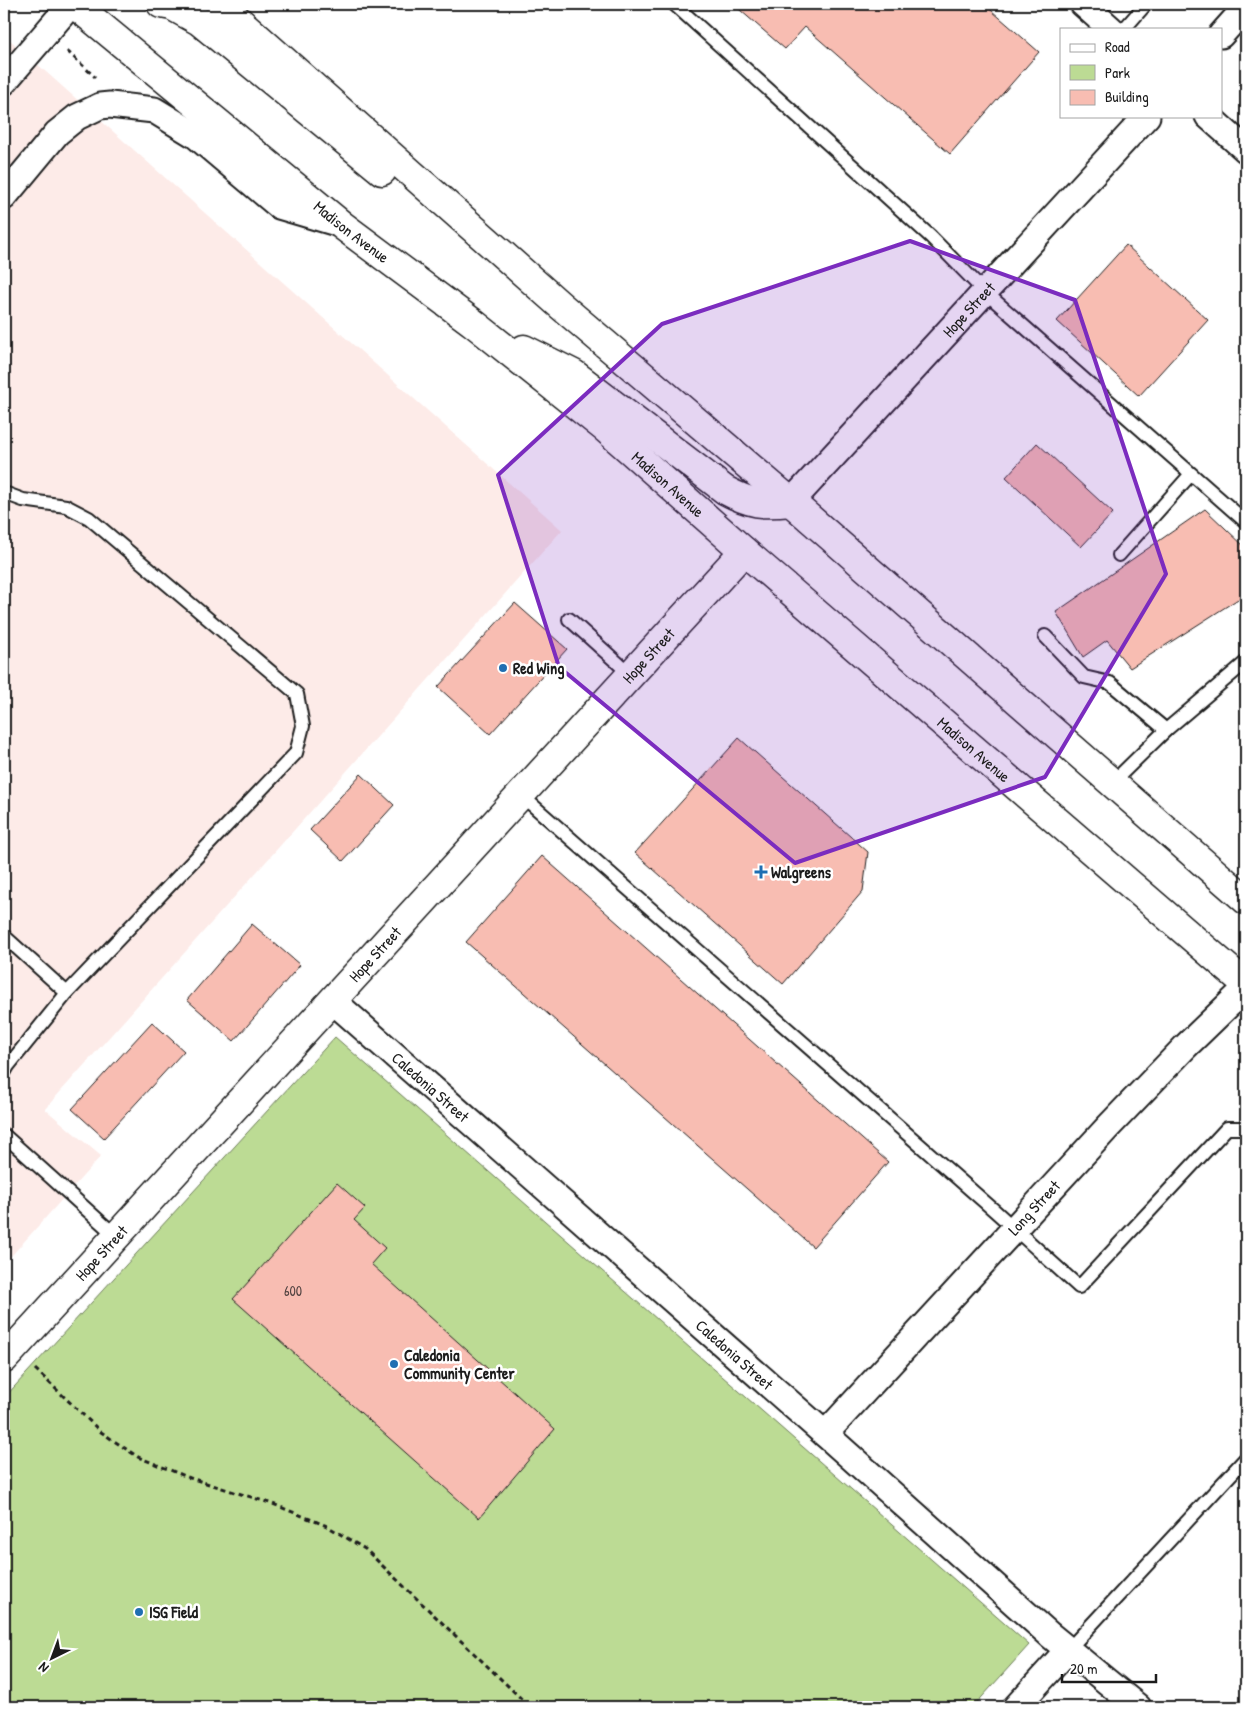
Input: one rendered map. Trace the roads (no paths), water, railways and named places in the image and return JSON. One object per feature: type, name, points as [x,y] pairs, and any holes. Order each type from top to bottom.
[{"type":"main road","name":"Madison Avenue","points":[[72,4],[344,226],[472,322],[606,429],[1246,986]]},
{"type":"main road","points":[[161,4],[172,6],[199,20],[387,175],[561,306]]},
{"type":"main road","points":[[220,4],[561,306],[791,502],[1246,900]]},
{"type":"main road","points":[[472,322],[574,374],[725,490],[745,500],[768,505],[791,502]]},
{"type":"main road","name":"Hope Street","points":[[9,1353],[744,550]]},
{"type":"street","points":[[4,82],[72,4]]},
{"type":"street","points":[[1083,4],[1110,28]]},
{"type":"street","points":[[1222,34],[1246,7]]},
{"type":"street","points":[[4,197],[57,133],[77,117],[100,106],[110,105],[154,110],[195,135],[279,206],[344,226]]},
{"type":"street","name":"Hope Street","points":[[791,502],[1145,118]]},
{"type":"street","points":[[1210,118],[1246,150]]},
{"type":"street","name":"Long Street","points":[[826,1434],[1121,1114],[1246,986]]},
{"type":"street","name":"Caledonia Street","points":[[333,1000],[826,1434],[1068,1651],[1138,1707]]},
{"type":"street","points":[[1016,1707],[1068,1651]]},
{"type":"lane","points":[[674,4],[931,237],[985,292],[1246,522]]},
{"type":"lane","points":[[1125,28],[1146,4]]},
{"type":"lane","points":[[1119,555],[1191,474]]},
{"type":"lane","points":[[4,493],[23,500],[66,506],[89,518],[297,694],[303,726],[296,753],[67,993],[4,1073]]},
{"type":"lane","points":[[569,619],[631,675]]},
{"type":"lane","points":[[1045,636],[1084,677],[1110,683],[1166,730]]},
{"type":"lane","points":[[1112,783],[1166,730],[1246,662]]},
{"type":"lane","points":[[521,795],[1016,1229],[1079,1287],[1227,1128],[1246,1128]]},
{"type":"lane","points":[[4,936],[67,993]]},
{"type":"lane","points":[[4,1135],[116,1236]]},
{"type":"lane","points":[[1068,1651],[1246,1458]]},
{"type":"place","name":"Red Wing","points":[[503,668]]},
{"type":"place","name":"Walgreens","points":[[761,872]]},
{"type":"place","name":"Caledonia Community Center","points":[[394,1364]]},
{"type":"place","name":"ISG Field","points":[[139,1612]]}]
